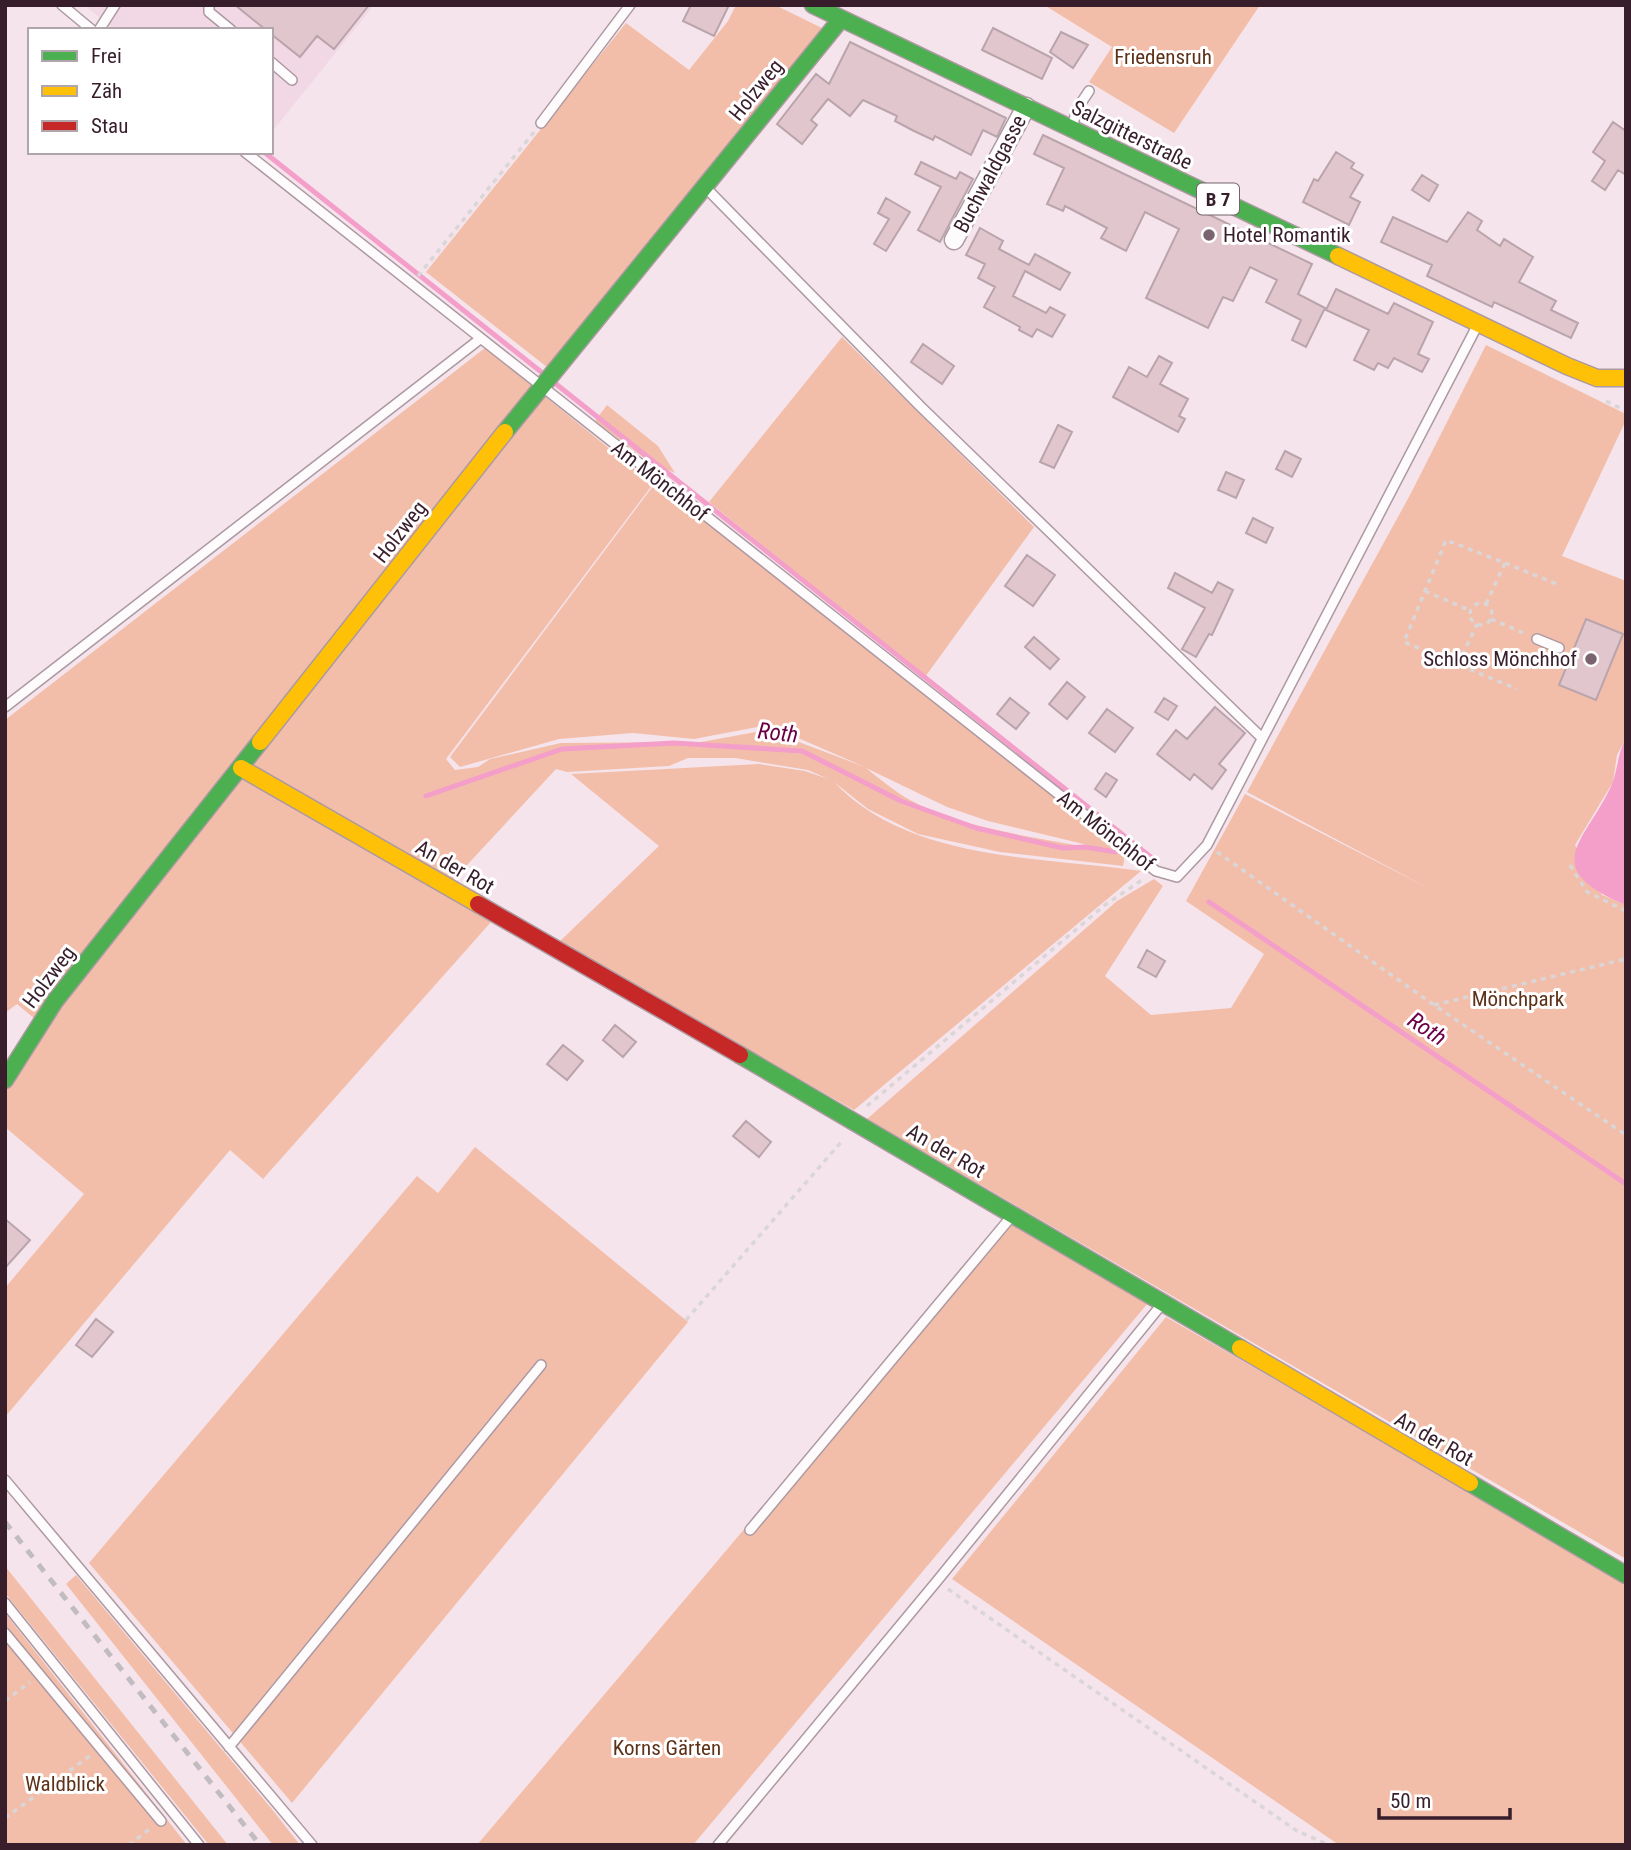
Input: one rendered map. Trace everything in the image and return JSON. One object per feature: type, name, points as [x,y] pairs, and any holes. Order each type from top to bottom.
[{"type":"street","name":"Salzgitterstraße","points":[[813,5],[1584,374],[1605,380],[1626,378]]},
{"type":"street","name":"Holzweg","points":[[5,1080],[55,1001],[541,387],[841,19]]},
{"type":"street","name":"Buchwaldgasse","points":[[954,240],[1026,107]]},
{"type":"street","name":"An der Rot","points":[[241,768],[854,1121],[1626,1575]]},
{"type":"lane","points":[[62,5],[90,28]]},
{"type":"lane","points":[[100,28],[115,5]]},
{"type":"lane","points":[[209,5],[209,12],[229,28]]},
{"type":"lane","points":[[541,123],[630,5]]},
{"type":"lane","points":[[273,64],[292,80]]},
{"type":"lane","points":[[1072,129],[1077,109],[1089,91]]},
{"type":"lane","name":"Am Mönchhof","points":[[248,154],[1156,871],[1177,877],[1207,845],[1478,323]]},
{"type":"lane","points":[[705,187],[920,406],[1262,738]]},
{"type":"lane","points":[[5,707],[480,339]]},
{"type":"lane","points":[[1537,639],[1559,648]]},
{"type":"lane","points":[[750,1530],[1013,1215]]},
{"type":"lane","points":[[718,1845],[1163,1302]]},
{"type":"lane","points":[[229,1747],[541,1365]]},
{"type":"lane","points":[[5,1480],[312,1845]]},
{"type":"lane","points":[[5,1604],[199,1845]]},
{"type":"lane","points":[[5,1633],[161,1821]]},
{"type":"path","points":[[424,267],[541,123]]},
{"type":"path","points":[[1517,689],[1404,642],[1446,540],[1559,585]]},
{"type":"path","points":[[1486,604],[1505,563]]},
{"type":"path","points":[[1425,591],[1471,611]]},
{"type":"path","points":[[1478,604],[1486,604],[1491,609],[1491,619],[1486,624],[1477,624],[1471,618],[1471,611],[1478,604]]},
{"type":"path","points":[[1491,619],[1537,639]]},
{"type":"path","points":[[1458,664],[1477,624]]},
{"type":"path","points":[[1207,845],[1434,1005],[1626,1135]]},
{"type":"path","points":[[1570,865],[1587,892],[1626,911]]},
{"type":"path","points":[[686,1320],[854,1121],[1105,905],[1156,871]]},
{"type":"path","points":[[1434,1005],[1626,959]]},
{"type":"path","points":[[937,1581],[1297,1831],[1329,1845]]},
{"type":"path","points":[[5,1701],[40,1675]]},
{"type":"path","points":[[5,1818],[101,1749]]},
{"type":"path","points":[[129,1845],[161,1821]]},
{"type":"shaded area","points":[[84,5],[374,5],[273,131],[273,28],[113,28]]},
{"type":"shaded area","points":[[1626,738],[1626,905],[1598,891],[1582,878],[1575,865],[1581,837],[1612,784]]},
{"type":"green space","points":[[736,5],[775,5],[822,28],[547,367],[426,272],[626,23],[689,70],[728,21]]},
{"type":"green space","name":"Friedensruh","points":[[1044,5],[1260,5],[1174,133],[1089,82],[1112,47]]},
{"type":"green space","points":[[842,337],[1034,527],[925,677],[709,502]]},
{"type":"green space","name":"Mönchpark","points":[[1486,345],[1626,414],[1626,420],[1562,556],[1626,581],[1626,738],[1617,755],[1613,782],[1575,845],[1602,895],[1626,905],[1626,1559],[867,1119],[1117,901],[1154,879],[1163,886],[1105,976],[1151,1015],[1231,1008],[1264,954],[1186,901],[1245,794],[1430,889],[1247,792],[1410,495]]},
{"type":"green space","points":[[485,348],[653,484],[446,759],[455,770],[478,767],[490,759],[561,743],[701,742],[767,730],[865,767],[768,725],[694,739],[633,733],[559,739],[460,767],[450,757],[656,482],[1125,854],[988,821],[947,807],[866,768],[904,796],[933,811],[986,828],[1125,855],[1123,866],[1000,852],[918,834],[868,809],[834,782],[865,808],[900,828],[938,841],[978,851],[1141,871],[854,1110],[558,943],[659,846],[571,774],[759,764],[805,771],[828,779],[808,770],[735,758],[688,758],[669,766],[567,772],[556,769],[442,892],[491,922],[263,1179],[230,1150],[5,1417],[5,1288],[84,1194],[5,1127],[5,1068],[35,1019],[17,1004],[5,1013],[5,720]]},
{"type":"green space","points":[[607,405],[658,446],[675,473],[648,461],[595,421]]},
{"type":"green space","points":[[475,1147],[688,1322],[292,1803],[89,1563],[417,1176],[438,1193]]},
{"type":"green space","name":"Korns Gärten","points":[[1010,1224],[1148,1303],[693,1845],[477,1845],[746,1527],[754,1533]]},
{"type":"green space","points":[[1166,1317],[1626,1581],[1626,1845],[1339,1845],[952,1579]]},
{"type":"green space","points":[[5,1566],[228,1845],[209,1845],[5,1593]]},
{"type":"green space","points":[[76,1575],[300,1845],[273,1845],[66,1584]]},
{"type":"green space","name":"Waldblick","points":[[5,1613],[187,1845],[5,1845]]},
{"type":"building","points":[[235,5],[369,5],[334,49],[317,36],[300,57],[273,36],[273,28],[264,28]]},
{"type":"building","points":[[691,5],[729,5],[714,36],[683,21]]},
{"type":"building","points":[[993,28],[1052,58],[1042,79],[982,50]]},
{"type":"building","points":[[1061,32],[1088,45],[1073,68],[1050,52]]},
{"type":"building","points":[[850,42],[1006,118],[997,137],[983,130],[971,155],[935,136],[933,140],[914,131],[895,121],[897,116],[863,100],[850,116],[828,99],[811,120],[817,125],[802,144],[777,124],[816,74],[829,84]]},
{"type":"building","points":[[1613,122],[1626,131],[1626,175],[1618,170],[1605,190],[1592,181],[1605,161],[1593,152]]},
{"type":"building","points":[[1043,135],[1312,264],[1298,294],[1325,308],[1306,347],[1292,340],[1301,320],[1266,302],[1277,280],[1250,267],[1233,301],[1223,297],[1208,328],[1146,298],[1179,229],[1145,212],[1126,251],[1101,238],[1107,228],[1065,206],[1063,211],[1047,204],[1064,168],[1034,154]]},
{"type":"building","points":[[1336,152],[1354,163],[1351,168],[1363,175],[1350,197],[1360,202],[1349,225],[1303,202],[1314,179],[1318,181]]},
{"type":"building","points":[[921,162],[956,179],[960,172],[973,179],[940,242],[918,230],[941,187],[915,174]]},
{"type":"building","points":[[1422,175],[1438,185],[1429,201],[1412,190]]},
{"type":"building","points":[[886,198],[910,212],[886,251],[874,244],[889,219],[878,213]]},
{"type":"building","points":[[1468,212],[1482,221],[1477,230],[1500,246],[1504,239],[1533,257],[1519,282],[1556,301],[1551,310],[1578,323],[1571,338],[1494,302],[1492,307],[1427,276],[1432,265],[1381,242],[1393,217],[1447,242]]},
{"type":"building","points":[[980,228],[1003,241],[999,249],[1029,265],[1035,254],[1070,273],[1060,290],[1025,271],[1013,296],[1046,313],[1050,307],[1065,315],[1052,337],[1037,329],[1032,337],[1019,330],[1020,327],[984,307],[995,287],[978,278],[985,264],[966,255]]},
{"type":"building","points":[[1336,289],[1388,314],[1394,303],[1433,322],[1418,354],[1429,359],[1422,372],[1394,358],[1388,368],[1378,363],[1374,370],[1354,360],[1369,330],[1326,310]]},
{"type":"building","points":[[923,344],[954,366],[942,384],[911,362]]},
{"type":"building","points":[[1159,356],[1172,363],[1160,384],[1188,399],[1179,416],[1185,419],[1178,432],[1113,397],[1129,367],[1147,377]]},
{"type":"building","points":[[1058,425],[1072,432],[1054,468],[1040,462]]},
{"type":"building","points":[[1285,451],[1301,459],[1292,477],[1276,469]]},
{"type":"building","points":[[1226,472],[1244,480],[1236,498],[1218,490]]},
{"type":"building","points":[[1253,518],[1273,528],[1266,543],[1246,533]]},
{"type":"building","points":[[1027,555],[1055,575],[1033,606],[1005,586]]},
{"type":"building","points":[[1175,573],[1212,593],[1218,582],[1233,590],[1212,635],[1209,634],[1196,657],[1182,649],[1205,608],[1168,588]]},
{"type":"building","name":"Schloss Mönchhof","points":[[1586,619],[1623,634],[1596,700],[1559,685]]},
{"type":"building","points":[[1034,637],[1059,659],[1050,669],[1025,647]]},
{"type":"building","points":[[1067,682],[1085,697],[1067,719],[1049,704]]},
{"type":"building","points":[[1010,698],[1029,713],[1016,729],[997,714]]},
{"type":"building","points":[[1164,698],[1177,706],[1168,720],[1155,712]]},
{"type":"building","points":[[1215,707],[1245,733],[1219,764],[1226,770],[1212,789],[1194,774],[1190,780],[1157,754],[1176,730],[1187,739]]},
{"type":"building","points":[[1107,709],[1133,728],[1115,752],[1089,733]]},
{"type":"building","points":[[1106,773],[1117,780],[1106,797],[1095,789]]},
{"type":"building","points":[[1147,950],[1165,961],[1156,977],[1138,967]]},
{"type":"building","points":[[615,1025],[636,1042],[623,1057],[603,1040]]},
{"type":"building","points":[[563,1045],[583,1061],[567,1080],[547,1064]]},
{"type":"building","points":[[746,1121],[771,1142],[759,1157],[733,1136]]},
{"type":"building","points":[[5,1219],[30,1240],[5,1268]]},
{"type":"building","points":[[96,1319],[113,1332],[92,1357],[76,1345]]},
{"type":"waterway","points":[[267,154],[540,371]]},
{"type":"waterway","points":[[556,384],[1152,858]]},
{"type":"waterway","name":"Roth","points":[[426,796],[562,749],[674,743],[802,751],[901,801],[976,828],[1063,848],[1085,847],[1116,852]]},
{"type":"waterway","name":"Roth","points":[[1209,902],[1626,1184]]},
{"type":"railway","points":[[5,1522],[260,1845]]},
{"type":"traffic: fast","points":[[813,5],[1338,256]]},
{"type":"traffic: fast","points":[[505,432],[841,19]]},
{"type":"traffic: fast","points":[[5,1080],[55,1001],[260,742]]},
{"type":"traffic: fast","points":[[740,1055],[1240,1348]]},
{"type":"traffic: fast","points":[[1470,1483],[1626,1575]]},
{"type":"traffic: slow","points":[[1338,256],[1567,366],[1597,378],[1626,378]]},
{"type":"traffic: slow","points":[[260,742],[505,432]]},
{"type":"traffic: slow","points":[[241,768],[478,904]]},
{"type":"traffic: slow","points":[[1240,1348],[1470,1483]]},
{"type":"traffic: jam","points":[[478,904],[740,1055]]},
{"type":"place","name":"Hotel Romantik","points":[[1209,235]]},
{"type":"place","name":"Schloss Mönchhof","points":[[1591,659]]}]
